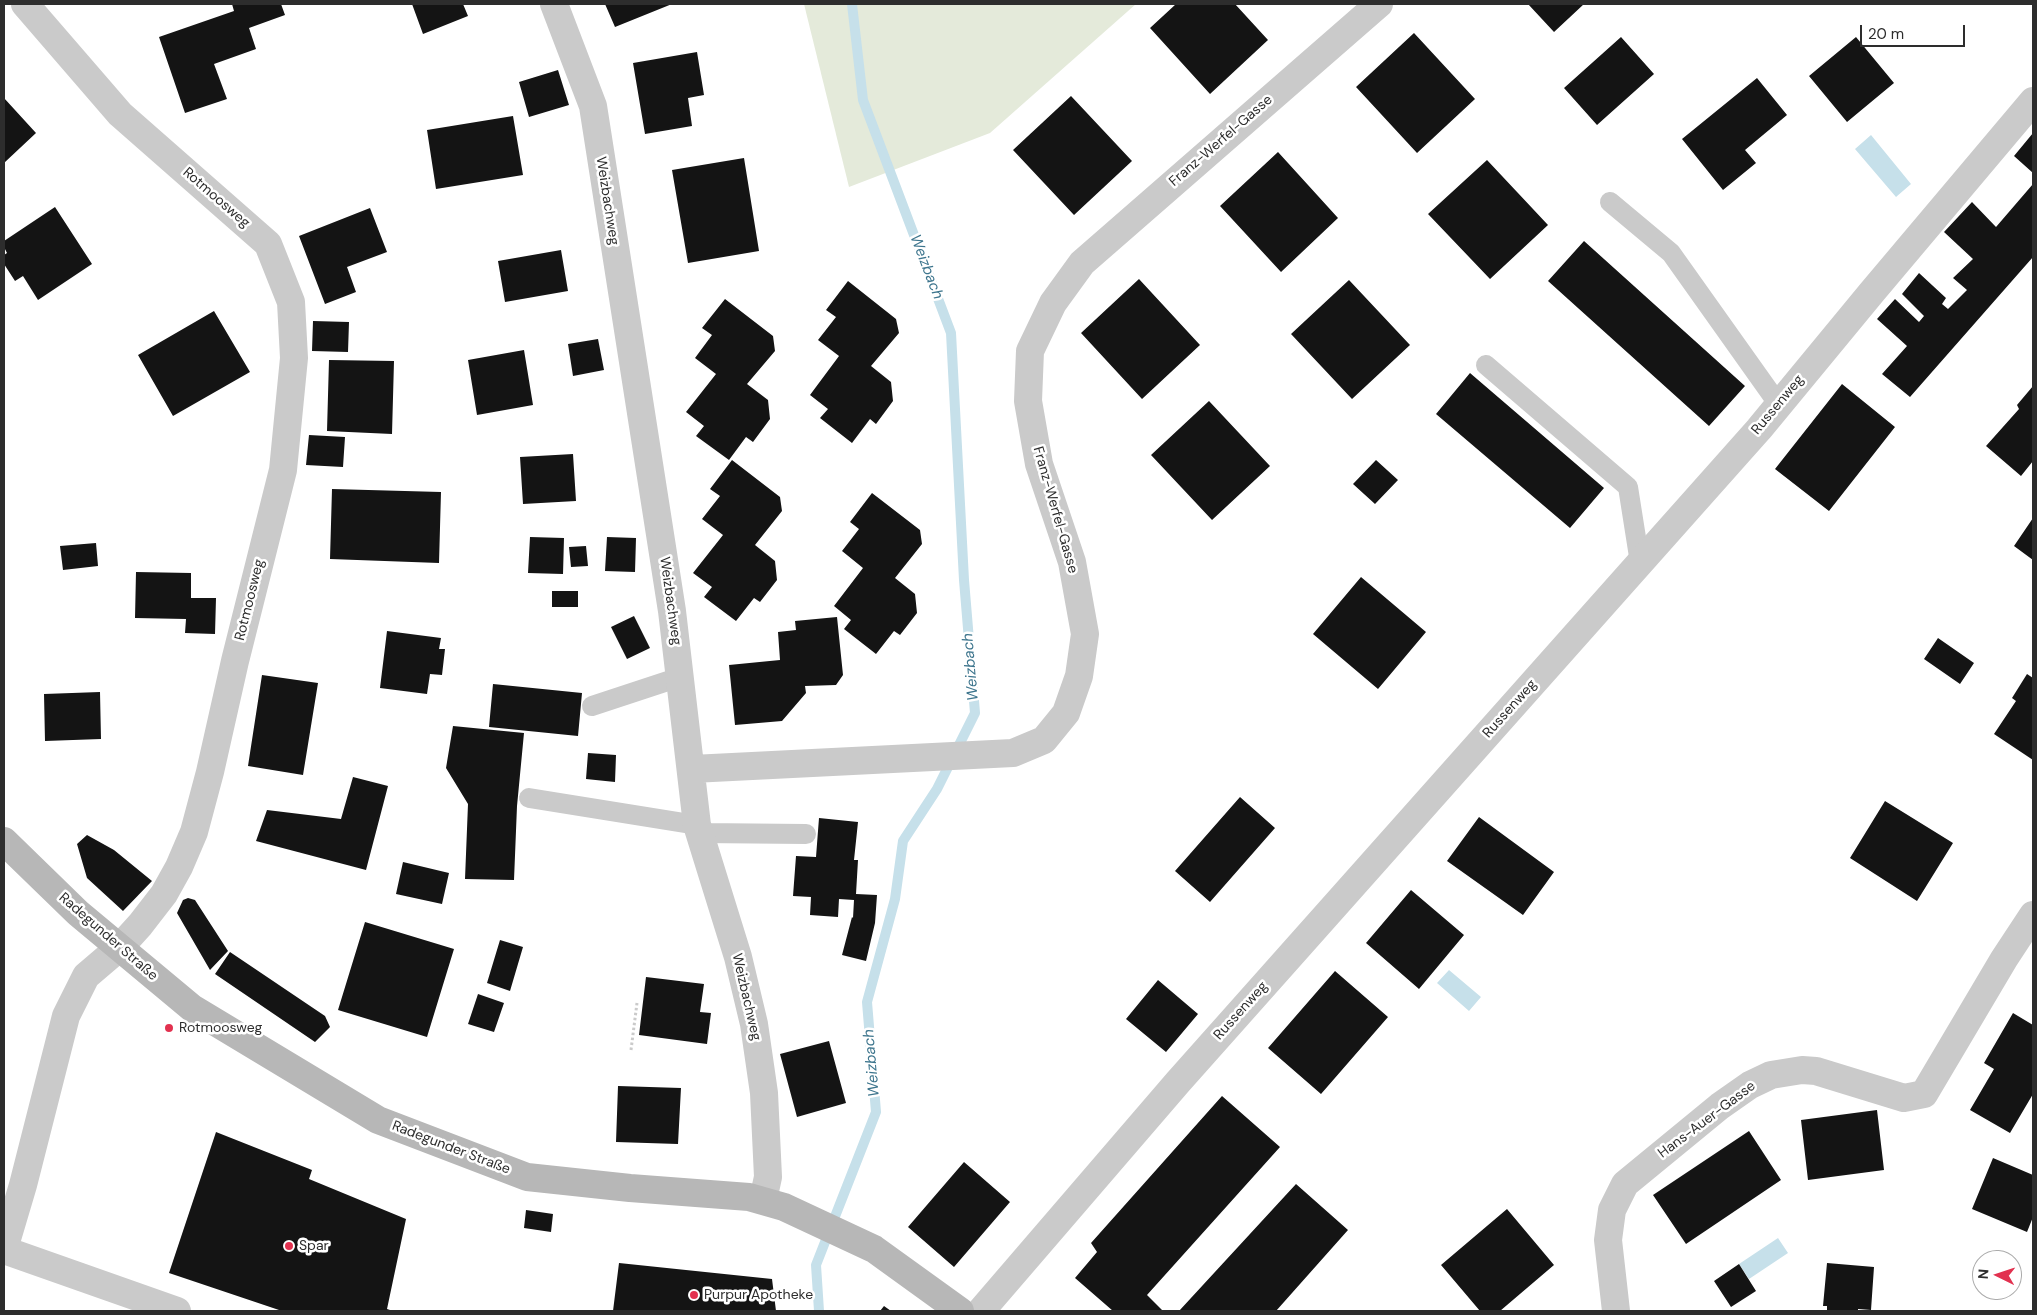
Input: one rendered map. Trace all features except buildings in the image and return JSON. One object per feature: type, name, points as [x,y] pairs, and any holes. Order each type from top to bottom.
[{"type":"main road","name":"Radegunder Straße","points":[[4,841],[78,913],[192,1008],[378,1120],[527,1177],[763,1200],[801,1214],[874,1249],[960,1311]]},
{"type":"street","name":"Rotmoosweg","points":[[25,4],[120,114],[268,244],[291,302],[294,358],[283,470],[234,661],[210,772],[196,823],[179,867],[164,894],[120,947],[86,976],[66,1016],[23,1185],[4,1250],[177,1311]]},
{"type":"street","name":"Weizbachweg","points":[[554,4],[592,106],[672,611],[698,829],[738,957],[754,1024],[764,1093],[768,1177],[763,1200]]},
{"type":"street","name":"Franz-Werfel-Gasse","points":[[692,769],[1013,753],[1044,740],[1066,713],[1079,676],[1085,634],[1072,562],[1039,464],[1028,400],[1030,350],[1053,303],[1082,263],[1379,4]]},
{"type":"street","name":"Russenweg","points":[[981,1311],[1178,1082],[1779,404],[2033,101]]},
{"type":"street","name":"Hans-Auer-Gasse","points":[[1616,1311],[1608,1240],[1612,1210],[1625,1184],[1720,1106],[1750,1085],[1771,1075],[1802,1070],[1816,1071],[1904,1098],[1924,1094],[2004,959],[2033,915]]},
{"type":"lane","points":[[1610,202],[1671,253],[1779,404]]},
{"type":"lane","points":[[1486,365],[1628,487],[1640,563]]},
{"type":"lane","points":[[592,706],[680,677]]},
{"type":"lane","points":[[529,798],[698,829],[806,834]]},
{"type":"path","points":[[631,1050],[637,1003]]},
{"type":"green space","points":[[804,4],[1136,4],[990,133],[849,187]]},
{"type":"water","points":[[1871,135],[1911,184],[1896,197],[1855,149]]},
{"type":"water","points":[[1449,970],[1481,997],[1469,1011],[1437,983]]},
{"type":"water","points":[[1778,1238],[1788,1253],[1749,1279],[1739,1264]]},
{"type":"waterway","name":"Weizbach","points":[[819,1311],[816,1265],[876,1112],[867,1002],[895,899],[903,841],[937,789],[975,713],[964,580],[951,333],[863,100],[852,4]]},
{"type":"place","name":"Rotmoosweg","points":[[169,1028]]},
{"type":"place","name":"Spar","points":[[289,1246]]},
{"type":"place","name":"Purpur Apotheke","points":[[694,1295]]}]
